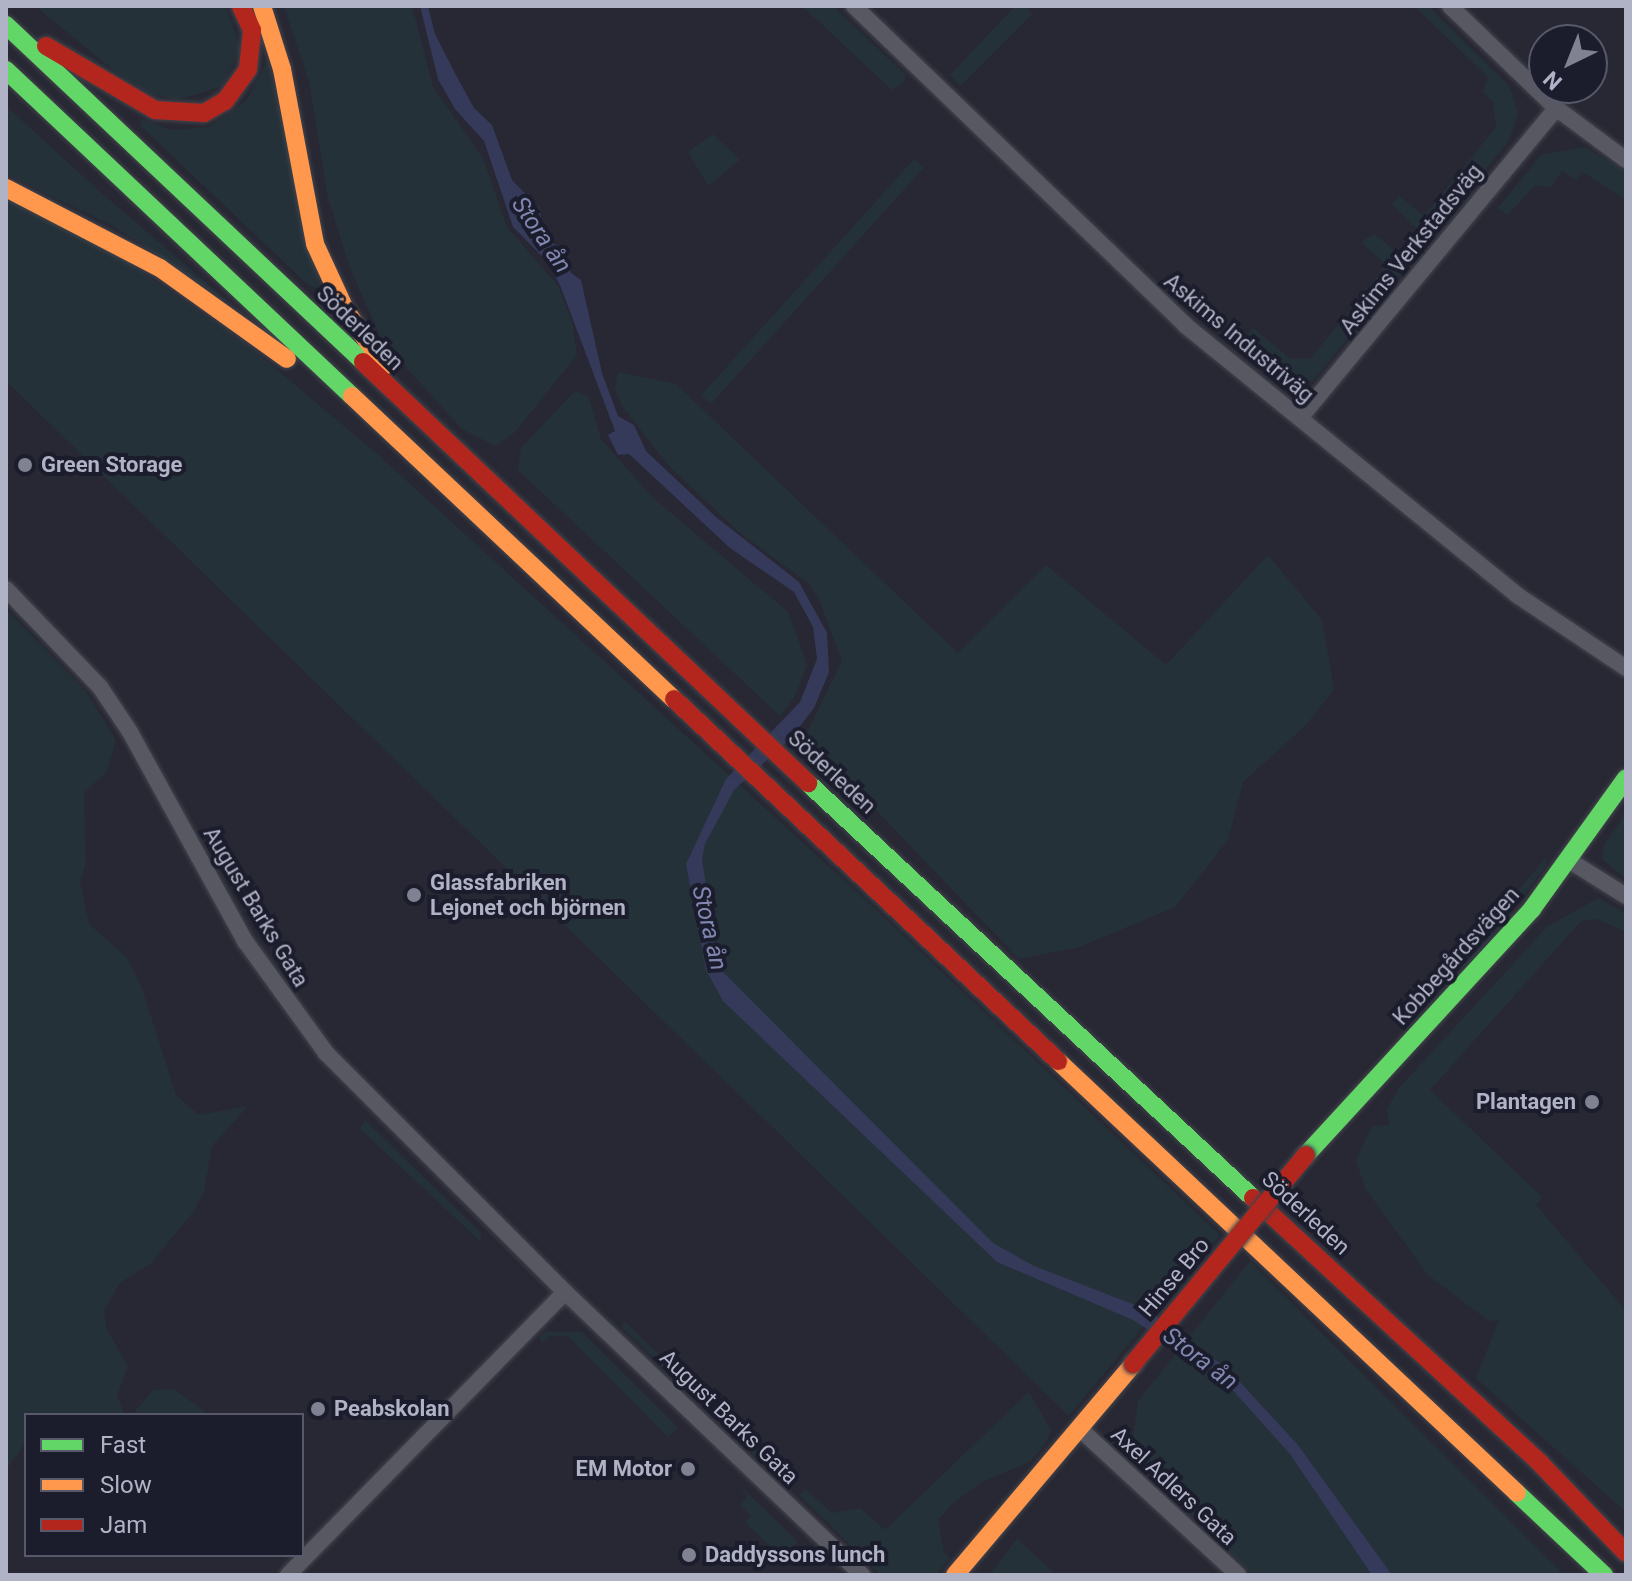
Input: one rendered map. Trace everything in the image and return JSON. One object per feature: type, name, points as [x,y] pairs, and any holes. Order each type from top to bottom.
[{"type":"main road","points":[[6,23],[129,96],[179,115],[204,113],[225,101],[241,82],[254,44],[241,6]]},
{"type":"main road","points":[[262,6],[282,69],[304,204],[329,279],[376,354],[439,436]]},
{"type":"main road","name":"Söderleden","points":[[6,23],[439,436],[1540,1463],[1626,1553]]},
{"type":"main road","points":[[6,70],[768,786],[1499,1480],[1604,1575]]},
{"type":"main road","points":[[6,188],[160,268],[218,306],[413,454]]},
{"type":"main road","name":"Kobbegårdsvägen","points":[[1306,1155],[1570,861],[1626,778]]},
{"type":"main road","name":"Hinse Bro","points":[[955,1575],[1306,1155]]},
{"type":"main road","points":[[1540,1463],[1626,1536]]},
{"type":"main road","points":[[1499,1480],[1581,1575]]},
{"type":"street","name":"Askims Industriväg","points":[[854,6],[1185,325],[1517,595],[1626,668]]},
{"type":"street","points":[[1450,6],[1556,108],[1626,160]]},
{"type":"street","name":"Askims Verkstadsväg","points":[[1300,418],[1556,108]]},
{"type":"street","name":"August Barks Gata","points":[[6,589],[100,687],[130,732],[245,941],[301,1022],[354,1082],[565,1292],[862,1575]]},
{"type":"street","points":[[1570,861],[1626,896]]},
{"type":"street","points":[[288,1575],[565,1292]]},
{"type":"street","name":"Axel Adlers Gata","points":[[1080,1429],[1238,1575]]},
{"type":"shaded area","points":[[35,6],[226,6],[241,49],[222,86],[177,100],[150,94],[117,73]]},
{"type":"shaded area","points":[[284,6],[412,6],[433,87],[483,158],[507,227],[558,286],[572,321],[577,355],[513,434],[495,446],[462,429],[383,342],[350,268],[328,198],[309,81]]},
{"type":"shaded area","points":[[802,6],[833,6],[906,75],[905,81],[892,90]]},
{"type":"shaded area","points":[[1015,6],[1026,6],[1032,14],[960,86],[950,75]]},
{"type":"shaded area","points":[[1414,6],[1428,6],[1509,85],[1518,113],[1509,141],[1434,233],[1421,233],[1392,205],[1399,196],[1424,216],[1496,127],[1493,102],[1483,92],[1488,77]]},
{"type":"shaded area","points":[[268,60],[321,290],[307,284],[140,125],[142,119],[170,130],[209,127],[246,101]]},
{"type":"shaded area","points":[[6,106],[232,305],[113,226],[6,174]]},
{"type":"shaded area","points":[[713,134],[740,160],[708,186],[688,152]]},
{"type":"shaded area","points":[[1585,147],[1626,172],[1626,200],[1583,172],[1576,180],[1562,171],[1550,188],[1535,185],[1508,215],[1498,208],[1541,155]]},
{"type":"shaded area","points":[[914,159],[924,168],[711,404],[701,395]]},
{"type":"shaded area","points":[[6,196],[107,248],[244,342],[376,453],[869,903],[1220,1235],[1069,1416],[6,381]]},
{"type":"shaded area","points":[[1374,234],[1403,257],[1405,269],[1313,381],[1281,383],[1213,328],[1222,316],[1246,336],[1253,328],[1291,359],[1311,358],[1386,265],[1361,242]]},
{"type":"shaded area","points":[[618,372],[676,384],[958,653],[1046,565],[1166,665],[1268,555],[1322,620],[1334,689],[1306,725],[1243,782],[1228,840],[1175,907],[1079,947],[1019,959],[805,736],[842,661],[819,599],[807,582],[740,533],[669,466],[622,406],[615,389]]},
{"type":"shaded area","points":[[575,391],[589,397],[601,439],[651,496],[788,612],[807,665],[795,696],[780,716],[518,470],[521,448]]},
{"type":"shaded area","points":[[6,609],[86,691],[116,740],[107,771],[84,793],[86,862],[80,882],[89,924],[126,957],[141,985],[176,1095],[199,1115],[248,1106],[212,1146],[204,1191],[194,1211],[151,1263],[120,1283],[104,1310],[106,1328],[128,1366],[117,1396],[124,1413],[24,1413],[24,1445],[6,1470]]},
{"type":"shaded area","points":[[1626,813],[1626,879],[1602,859],[1603,847]]},
{"type":"shaded area","points":[[1546,858],[1546,866],[1481,951],[1464,967],[1452,967]]},
{"type":"shaded area","points":[[1599,898],[1626,913],[1626,932],[1597,919],[1581,921],[1430,1090],[1542,1197],[1536,1205],[1626,1311],[1626,1512],[1476,1378],[1499,1320],[1489,1321],[1428,1275],[1365,1188],[1356,1160],[1372,1126],[1389,1125],[1387,1109],[1399,1088],[1548,926]]},
{"type":"shaded area","points":[[365,1120],[481,1233],[481,1242],[360,1129]]},
{"type":"shaded area","points":[[1250,1261],[1564,1575],[1254,1575],[1195,1519],[1151,1469],[1133,1438],[1138,1401]]},
{"type":"shaded area","points":[[625,1322],[759,1451],[755,1456],[621,1326]]},
{"type":"shaded area","points":[[545,1332],[582,1332],[678,1428],[668,1437],[568,1336],[549,1336],[542,1343],[539,1336]]},
{"type":"shaded area","points":[[173,1389],[207,1413],[134,1413],[153,1390]]},
{"type":"shaded area","points":[[1029,1392],[1051,1430],[1046,1443],[1031,1461],[982,1482],[953,1503],[938,1520],[944,1552],[950,1558],[936,1575],[881,1575],[799,1495],[805,1489],[832,1513],[860,1508],[885,1530]]},
{"type":"shaded area","points":[[733,1479],[798,1542],[783,1559],[745,1522],[751,1516],[740,1505],[748,1496]]},
{"type":"shaded area","points":[[1018,1539],[1056,1575],[990,1575]]},
{"type":"water","name":"Stora ån","points":[[420,6],[428,6],[435,34],[457,77],[474,108],[492,125],[512,180],[540,209],[543,237],[566,251],[571,273],[581,280],[602,373],[618,416],[634,425],[646,451],[716,517],[799,582],[827,633],[829,672],[814,708],[791,738],[734,790],[705,844],[702,859],[718,967],[993,1243],[1034,1266],[1148,1310],[1228,1369],[1298,1445],[1392,1575],[1372,1575],[1290,1454],[1222,1378],[1133,1320],[997,1262],[723,1001],[706,970],[686,864],[726,779],[800,702],[817,659],[813,627],[794,592],[730,548],[629,454],[618,455],[608,435],[615,431],[560,285],[545,259],[513,227],[484,141],[455,109],[438,79]]},
{"type":"traffic: fast","points":[[6,25],[363,362]]},
{"type":"traffic: fast","points":[[6,70],[352,396]]},
{"type":"traffic: fast","points":[[1306,1155],[1532,909],[1626,778]]},
{"type":"traffic: fast","points":[[808,783],[1253,1198]]},
{"type":"traffic: fast","points":[[1517,1493],[1604,1575]]},
{"type":"traffic: slow","points":[[262,6],[282,69],[315,244],[346,311],[385,366]]},
{"type":"traffic: slow","points":[[6,188],[160,268],[287,359]]},
{"type":"traffic: slow","points":[[352,396],[674,699]]},
{"type":"traffic: slow","points":[[1058,1061],[1517,1493]]},
{"type":"traffic: slow","points":[[955,1575],[1133,1364]]},
{"type":"traffic: jam","points":[[46,46],[155,110],[204,113],[225,101],[248,69],[252,30],[241,6]]},
{"type":"traffic: jam","points":[[363,362],[808,783]]},
{"type":"traffic: jam","points":[[674,699],[1058,1061]]},
{"type":"traffic: jam","points":[[1133,1364],[1306,1155]]},
{"type":"traffic: jam","points":[[1253,1198],[1540,1463],[1626,1553]]},
{"type":"place","name":"Green Storage","points":[[25,465]]},
{"type":"place","name":"Glassfabriken Lejonet och björnen","points":[[414,895]]},
{"type":"place","name":"Plantagen","points":[[1592,1102]]},
{"type":"place","name":"Peabskolan","points":[[318,1409]]},
{"type":"place","name":"EM Motor","points":[[688,1469]]},
{"type":"place","name":"Daddyssons lunch","points":[[689,1555]]}]
